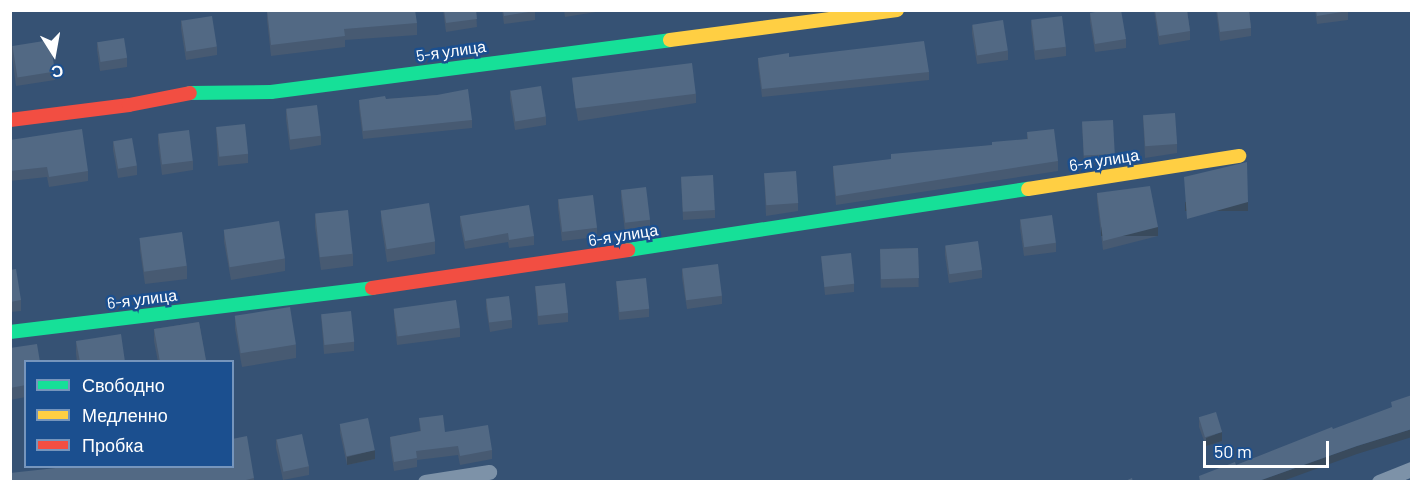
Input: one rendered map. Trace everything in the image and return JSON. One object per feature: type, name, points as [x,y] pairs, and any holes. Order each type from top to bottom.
[{"type":"street","name":"5-я улица","points":[[10,120],[129,105],[201,91],[270,92],[897,10]]},
{"type":"street","name":"6-я улица","points":[[10,332],[443,279],[1239,156]]},
{"type":"street","points":[[425,482],[489,472]]},
{"type":"street","points":[[1379,482],[1409,474]]},
{"type":"building","points":[[267,10],[415,10],[417,23],[344,29],[345,36],[271,45]]},
{"type":"building","points":[[444,10],[476,10],[477,19],[446,23]]},
{"type":"building","points":[[503,10],[535,10],[535,11],[504,16]]},
{"type":"building","points":[[1121,10],[1126,39],[1095,44],[1090,13]]},
{"type":"building","points":[[1155,10],[1187,10],[1190,31],[1159,36]]},
{"type":"building","points":[[1217,10],[1249,10],[1251,28],[1220,32]]},
{"type":"building","points":[[1316,10],[1348,10],[1348,11],[1317,16]]},
{"type":"building","points":[[212,16],[217,47],[186,51],[181,21]]},
{"type":"building","points":[[1062,16],[1066,47],[1035,51],[1031,20]]},
{"type":"building","points":[[1003,20],[1008,51],[977,55],[972,25]]},
{"type":"building","points":[[124,38],[127,58],[100,62],[97,42]]},
{"type":"building","points":[[50,40],[55,72],[17,78],[12,46]]},
{"type":"building","points":[[924,41],[929,72],[762,89],[758,58],[789,53],[789,57]]},
{"type":"building","points":[[692,63],[696,94],[576,109],[572,78]]},
{"type":"building","points":[[541,86],[546,117],[515,121],[510,91]]},
{"type":"building","points":[[468,89],[472,120],[363,131],[359,100],[385,96],[386,99],[437,95]]},
{"type":"building","points":[[317,105],[321,136],[290,140],[286,109]]},
{"type":"building","points":[[1175,113],[1177,144],[1145,146],[1143,115]]},
{"type":"building","points":[[1113,120],[1115,154],[1084,156],[1082,122]]},
{"type":"building","points":[[245,124],[248,154],[219,157],[216,127]]},
{"type":"building","points":[[82,129],[88,171],[49,177],[47,167],[10,171],[10,140]]},
{"type":"building","points":[[1054,129],[1058,161],[836,196],[833,166],[891,159],[891,154],[992,145],[992,142],[1028,139],[1027,132]]},
{"type":"building","points":[[189,130],[193,161],[162,165],[158,134]]},
{"type":"building","points":[[132,138],[137,166],[118,169],[113,141]]},
{"type":"building","points":[[1247,162],[1248,202],[1187,219],[1184,177]]},
{"type":"building","points":[[796,171],[798,203],[766,205],[764,173]]},
{"type":"building","points":[[713,175],[715,210],[683,212],[681,177]]},
{"type":"building","points":[[1150,186],[1158,227],[1103,241],[1097,193]]},
{"type":"building","points":[[646,187],[650,220],[625,223],[621,190]]},
{"type":"building","points":[[593,195],[597,228],[562,232],[558,199]]},
{"type":"building","points":[[429,203],[435,242],[387,249],[381,211]]},
{"type":"building","points":[[529,205],[534,236],[509,240],[508,233],[465,241],[460,216]]},
{"type":"building","points":[[348,210],[353,254],[320,257],[315,213]]},
{"type":"building","points":[[1052,215],[1056,243],[1024,247],[1020,219]]},
{"type":"building","points":[[279,221],[285,259],[230,267],[224,230]]},
{"type":"building","points":[[182,232],[187,266],[144,272],[139,238]]},
{"type":"building","points":[[978,241],[982,270],[949,274],[945,246]]},
{"type":"building","points":[[918,248],[919,278],[881,279],[880,249]]},
{"type":"building","points":[[851,253],[854,284],[824,287],[821,256]]},
{"type":"building","points":[[718,264],[722,296],[686,300],[682,268]]},
{"type":"building","points":[[16,269],[21,300],[10,302],[10,270]]},
{"type":"building","points":[[646,278],[649,309],[619,312],[616,281]]},
{"type":"building","points":[[565,283],[568,313],[538,316],[535,286]]},
{"type":"building","points":[[509,296],[512,320],[489,323],[486,299]]},
{"type":"building","points":[[456,300],[460,328],[398,336],[394,309]]},
{"type":"building","points":[[290,307],[296,345],[241,353],[235,316]]},
{"type":"building","points":[[351,311],[354,342],[324,345],[321,314]]},
{"type":"building","points":[[199,322],[206,360],[160,360],[154,329]]},
{"type":"building","points":[[121,334],[125,360],[80,360],[76,341]]},
{"type":"building","points":[[37,344],[40,360],[24,360],[24,385],[10,388],[10,348]]},
{"type":"building","points":[[1412,395],[1412,429],[1256,482],[1200,482],[1199,476],[1235,462],[1236,465],[1332,427],[1333,429],[1392,407],[1391,402]]},
{"type":"building","points":[[1216,412],[1222,432],[1205,437],[1199,417]]},
{"type":"building","points":[[443,415],[445,432],[488,425],[492,450],[460,456],[458,446],[416,451],[417,458],[394,462],[390,437],[421,431],[419,418]]},
{"type":"building","points":[[368,418],[375,450],[346,456],[340,424]]},
{"type":"building","points":[[302,434],[309,466],[283,472],[277,439]]},
{"type":"building","points":[[247,436],[254,478],[238,482],[10,482],[10,473],[56,468],[234,468],[234,439]]},
{"type":"traffic: fast","points":[[190,93],[271,92],[670,40]]},
{"type":"traffic: fast","points":[[628,250],[1028,189]]},
{"type":"traffic: fast","points":[[10,332],[372,288]]},
{"type":"traffic: slow","points":[[670,40],[897,10]]},
{"type":"traffic: slow","points":[[1028,189],[1239,156]]},
{"type":"traffic: jam","points":[[10,120],[129,105],[190,93]]},
{"type":"traffic: jam","points":[[372,288],[628,250]]}]
